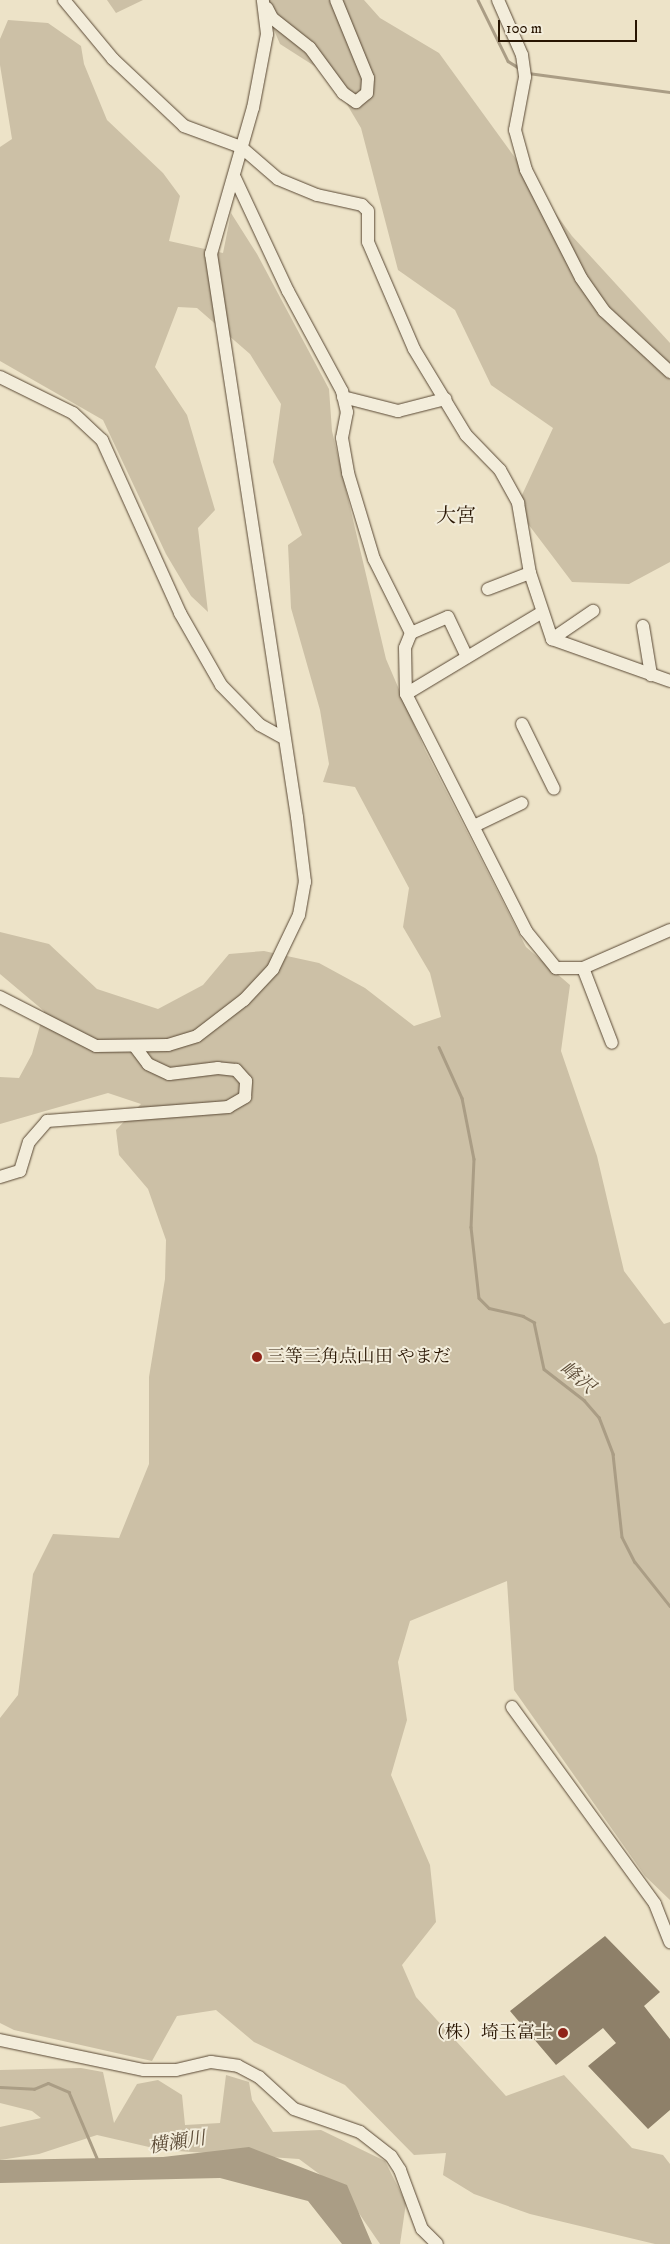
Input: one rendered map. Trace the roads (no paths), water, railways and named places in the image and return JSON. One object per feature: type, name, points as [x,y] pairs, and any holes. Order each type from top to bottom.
[{"type":"street","points":[[64,0],[113,59],[174,119],[200,134],[241,147],[278,179],[317,195],[362,205],[368,211],[368,242],[384,284],[414,350],[466,434],[500,470],[518,503],[530,573],[541,613],[552,639],[670,681]]},
{"type":"street","points":[[265,3],[272,18],[310,48],[343,93],[356,102],[367,93],[368,78],[336,0]]},
{"type":"street","points":[[498,0],[522,55],[525,77],[515,130],[526,170],[581,278],[604,312],[670,372]]},
{"type":"street","points":[[0,997],[96,1046],[135,1048],[168,1045],[197,1036],[221,1021],[273,969],[299,915],[305,882],[211,254],[235,178],[267,34],[265,3]]},
{"type":"street","points":[[235,178],[343,397],[347,412],[342,438],[348,473],[374,559],[411,633],[404,656],[406,694],[526,931],[556,968],[583,968],[670,930]]},
{"type":"street","points":[[0,377],[73,413],[102,440],[180,613],[221,685],[260,725],[282,737]]},
{"type":"street","points":[[343,397],[398,411],[445,398]]},
{"type":"street","points":[[488,589],[530,573]]},
{"type":"street","points":[[552,639],[593,611]]},
{"type":"street","points":[[406,694],[541,613]]},
{"type":"street","points":[[411,633],[448,617],[467,657]]},
{"type":"street","points":[[643,626],[651,675]]},
{"type":"street","points":[[522,724],[554,790]]},
{"type":"street","points":[[474,826],[522,803]]},
{"type":"street","points":[[583,968],[612,1043]]},
{"type":"street","points":[[0,1177],[20,1171],[29,1142],[47,1121],[228,1107],[246,1097],[246,1081],[236,1070],[218,1068],[169,1074],[148,1064],[135,1048]]},
{"type":"street","points":[[512,1707],[655,1904],[670,1942]]},
{"type":"street","points":[[0,2040],[144,2070],[176,2070],[211,2062],[238,2066],[259,2077],[294,2109],[360,2132],[391,2156],[400,2170],[422,2229],[437,2244]]},
{"type":"waterway","points":[[478,0],[508,61],[519,68]]},
{"type":"waterway","points":[[528,73],[670,92]]},
{"type":"waterway","name":"峰沢","points":[[439,1047],[462,1098],[474,1159],[471,1227],[479,1298],[489,1308],[523,1316],[534,1322],[544,1369],[584,1400],[599,1417],[613,1454],[622,1537],[635,1562],[670,1606]]},
{"type":"waterway","points":[[0,2087],[34,2089],[48,2083],[69,2092],[97,2158]]},
{"type":"place","name":"三等三角点山田 やまだ","points":[[257,1357]]},
{"type":"place","name":"（株）埼玉富士","points":[[563,2033]]},
{"type":"district","name":"大宮","points":[[456,516]]},
{"type":"water label","name":"横瀬川","points":[[177,2143]]}]
